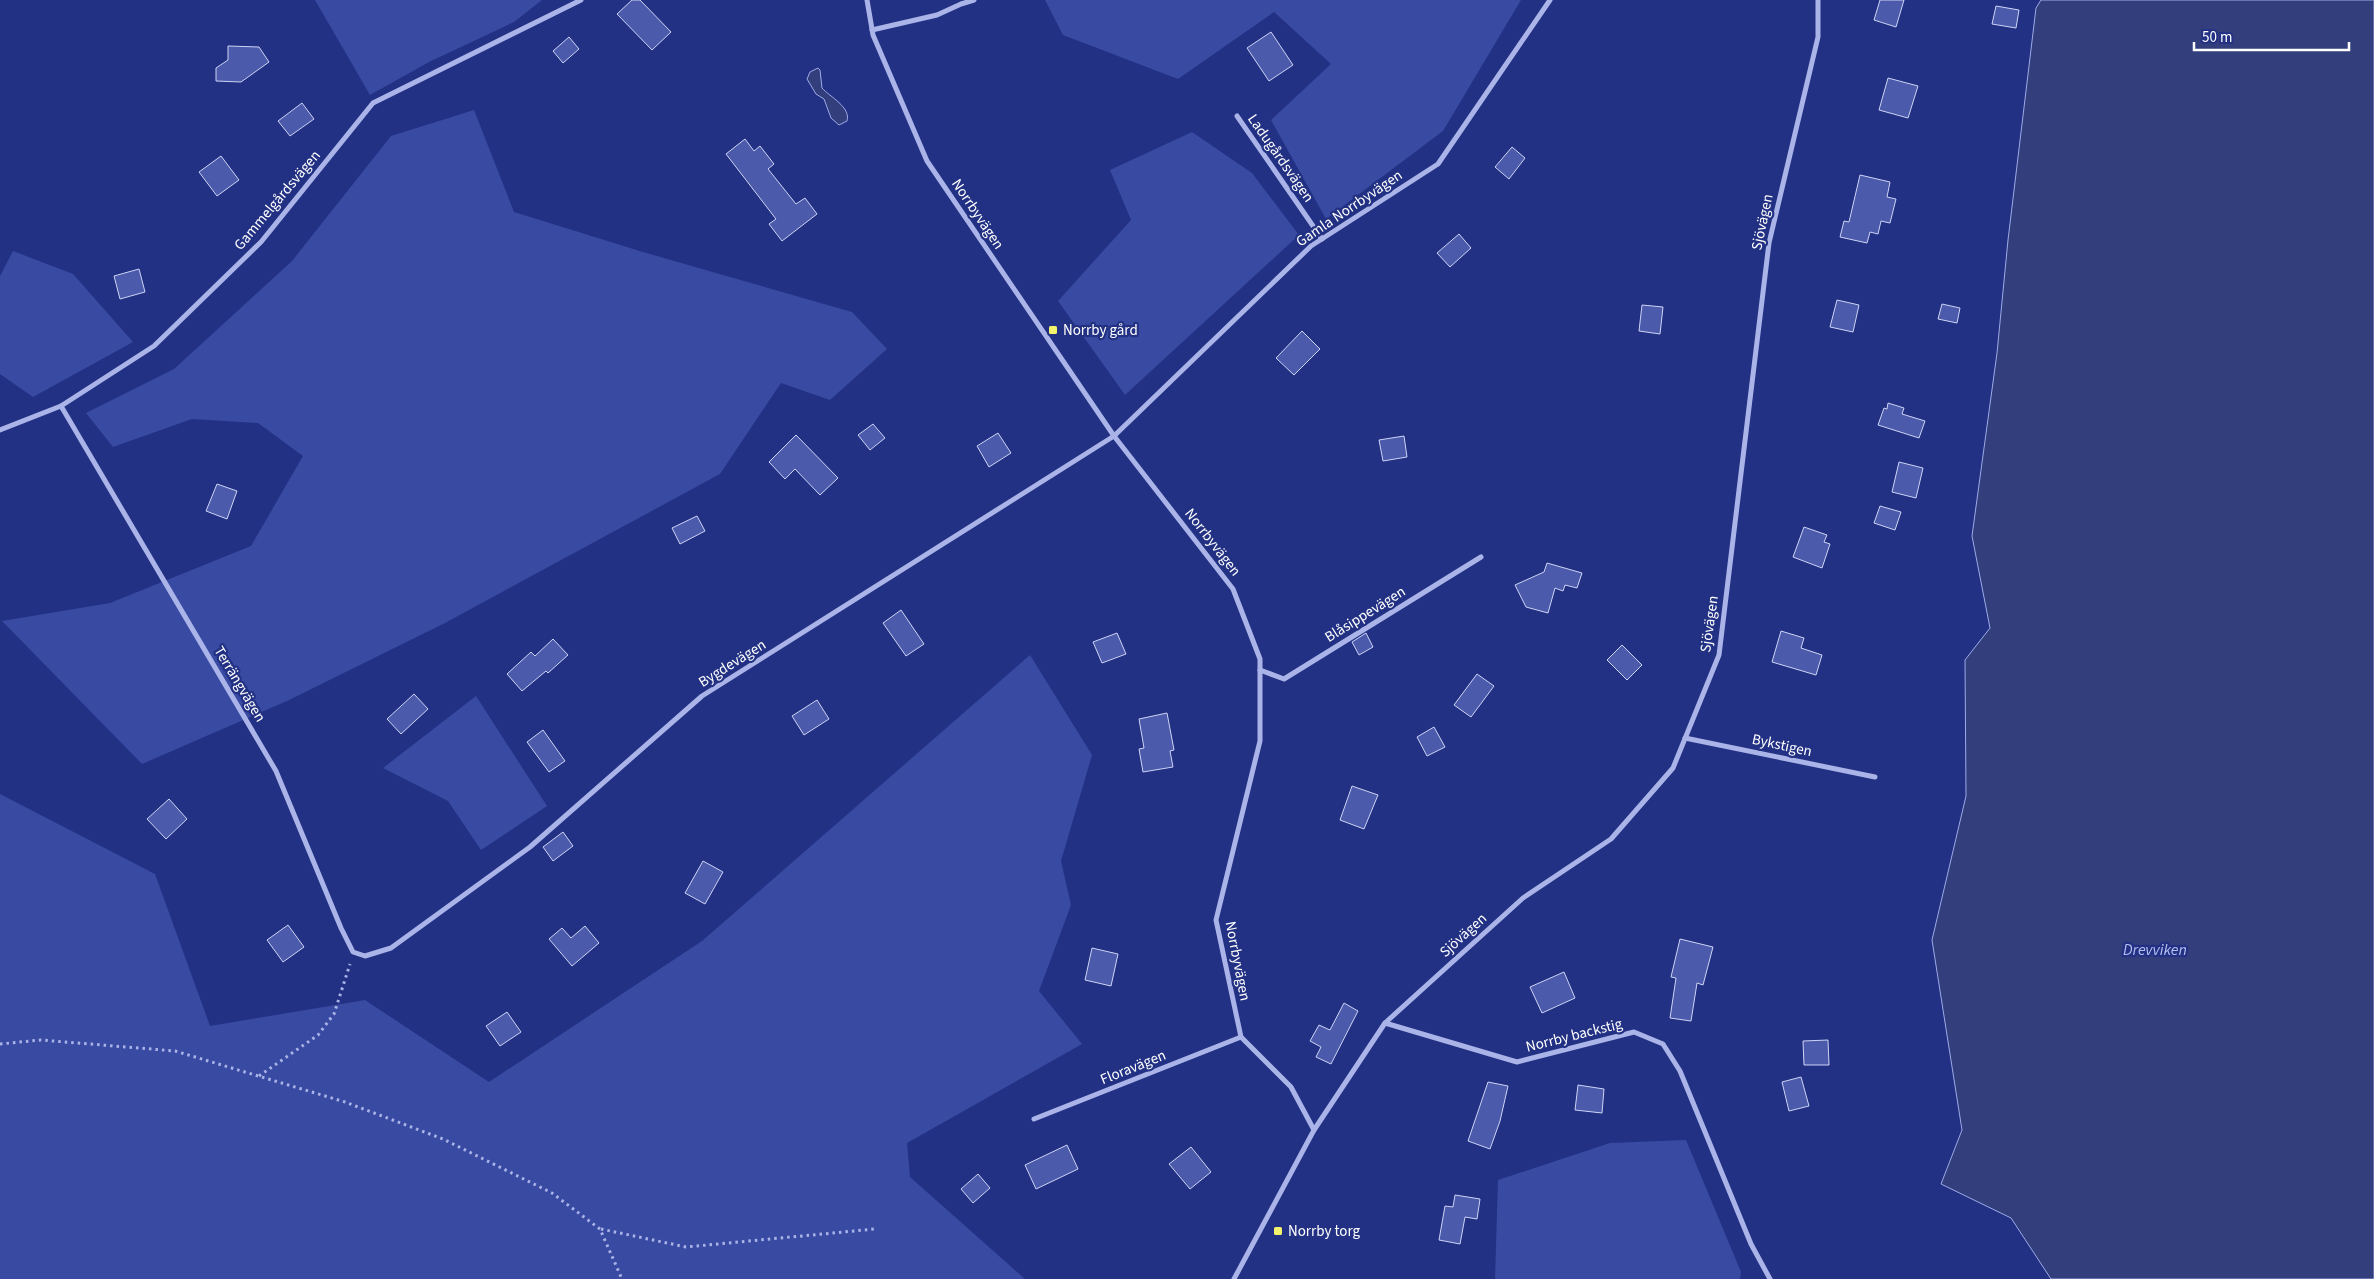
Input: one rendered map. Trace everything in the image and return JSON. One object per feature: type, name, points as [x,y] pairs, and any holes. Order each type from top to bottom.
[{"type":"street","name":"Gammelgårdsvägen","points":[[0,430],[61,406],[154,346],[261,242],[373,103],[581,0]]},
{"type":"street","name":"Norrbyvägen","points":[[867,0],[872,30],[927,161],[1114,436],[1233,588],[1260,659],[1260,741],[1216,920],[1241,1038]]},
{"type":"street","points":[[872,30],[937,16],[974,0]]},
{"type":"street","name":"Gamla Norrbyvägen","points":[[1114,436],[1311,246],[1438,164],[1550,0]]},
{"type":"street","name":"Sjövägen","points":[[1314,1130],[1385,1023],[1523,898],[1611,839],[1673,768],[1719,655],[1769,243],[1818,37],[1818,0]]},
{"type":"street","name":"Ladugårdsvägen","points":[[1237,116],[1322,238]]},
{"type":"street","name":"Terrängvägen","points":[[61,406],[276,771],[341,928],[353,952],[358,954]]},
{"type":"street","name":"Bygdevägen","points":[[358,954],[365,956],[391,948],[530,847],[702,696],[1114,436]]},
{"type":"street","name":"Blåsippevägen","points":[[1260,670],[1284,678],[1481,557]]},
{"type":"street","name":"Bykstigen","points":[[1685,738],[1875,777]]},
{"type":"street","name":"Norrby backstig","points":[[1385,1023],[1517,1062],[1634,1032],[1663,1044],[1680,1071],[1751,1244],[1770,1279]]},
{"type":"street","points":[[1234,1279],[1314,1130],[1291,1087],[1241,1038]]},
{"type":"street","name":"Floravägen","points":[[1034,1119],[1241,1038]]},
{"type":"path","points":[[259,1076],[318,1035],[334,1014],[348,967],[358,954]]},
{"type":"path","points":[[0,1044],[41,1040],[175,1051],[345,1102],[443,1138],[552,1193],[600,1229],[686,1247],[875,1229]]},
{"type":"path","points":[[600,1229],[622,1279]]},
{"type":"shaded area","points":[[315,0],[542,0],[514,22],[429,62],[370,95]]},
{"type":"shaded area","points":[[1045,0],[1521,0],[1443,131],[1326,219],[1271,120],[1331,64],[1274,12],[1178,79],[1063,35]]},
{"type":"shaded area","points":[[474,110],[514,212],[643,252],[852,312],[887,349],[830,400],[781,383],[720,474],[445,623],[287,701],[142,764],[2,621],[110,603],[251,546],[303,456],[258,423],[192,419],[113,447],[86,413],[174,369],[292,261],[391,136]]},
{"type":"shaded area","points":[[1192,132],[1252,173],[1299,235],[1125,395],[1058,301],[1131,220],[1110,170]]},
{"type":"shaded area","points":[[13,251],[73,274],[133,342],[33,397],[0,374],[0,276]]},
{"type":"shaded area","points":[[1030,655],[1092,755],[1061,861],[1071,905],[1039,991],[1082,1044],[907,1143],[910,1177],[1025,1279],[0,1279],[0,794],[155,874],[210,1026],[365,1000],[489,1082],[702,941]]},
{"type":"shaded area","points":[[476,696],[547,806],[481,850],[448,801],[383,768]]},
{"type":"shaded area","points":[[1686,1140],[1741,1272],[1740,1279],[1495,1279],[1498,1180],[1610,1143]]},
{"type":"water","name":"Drevviken","points":[[2041,0],[2374,0],[2374,1279],[2051,1279],[2011,1218],[1941,1184],[1962,1130],[1932,940],[1966,796],[1965,660],[1990,628],[1972,536],[1997,353],[2008,240],[2036,8]]},
{"type":"water","points":[[818,68],[820,70],[822,88],[846,111],[847,121],[839,125],[831,118],[824,99],[816,94],[807,79],[810,72]]},
{"type":"building","points":[[632,0],[640,0],[671,32],[652,50],[617,14]]},
{"type":"building","points":[[1880,0],[1904,0],[1896,27],[1874,20]]},
{"type":"building","points":[[1996,6],[2019,10],[2016,28],[1992,24]]},
{"type":"building","points":[[1271,32],[1293,65],[1269,81],[1247,48]]},
{"type":"building","points":[[569,37],[579,49],[563,63],[553,51]]},
{"type":"building","points":[[228,46],[259,47],[269,62],[241,82],[216,81],[216,68],[228,60]]},
{"type":"building","points":[[1888,78],[1918,86],[1908,118],[1879,110]]},
{"type":"building","points":[[302,103],[314,119],[290,136],[278,121]]},
{"type":"building","points":[[745,139],[754,151],[760,146],[774,164],[768,169],[796,204],[805,198],[817,214],[782,241],[769,224],[776,219],[726,154]]},
{"type":"building","points":[[1512,147],[1525,158],[1509,179],[1495,167]]},
{"type":"building","points":[[221,156],[239,180],[217,196],[199,172]]},
{"type":"building","points":[[1860,175],[1890,182],[1887,197],[1896,199],[1890,223],[1881,221],[1878,234],[1870,232],[1867,243],[1840,237],[1844,221],[1849,222]]},
{"type":"building","points":[[1459,234],[1471,248],[1450,267],[1437,253]]},
{"type":"building","points":[[139,269],[145,292],[120,299],[114,276]]},
{"type":"building","points":[[1837,300],[1859,305],[1853,332],[1830,327]]},
{"type":"building","points":[[1942,304],[1960,308],[1957,323],[1938,319]]},
{"type":"building","points":[[1642,305],[1663,307],[1660,334],[1639,331]]},
{"type":"building","points":[[1302,331],[1320,349],[1294,375],[1276,358]]},
{"type":"building","points":[[1888,403],[1904,408],[1902,414],[1925,421],[1919,438],[1878,425],[1884,408],[1887,409]]},
{"type":"building","points":[[873,424],[885,438],[870,450],[858,435]]},
{"type":"building","points":[[998,433],[1011,453],[989,467],[977,446]]},
{"type":"building","points":[[796,435],[838,478],[820,495],[795,469],[785,479],[769,462]]},
{"type":"building","points":[[1404,436],[1407,457],[1383,461],[1379,440]]},
{"type":"building","points":[[1899,462],[1923,468],[1916,498],[1892,492]]},
{"type":"building","points":[[217,484],[237,491],[227,519],[206,511]]},
{"type":"building","points":[[1880,506],[1901,512],[1895,530],[1874,523]]},
{"type":"building","points":[[697,516],[705,531],[680,544],[672,528]]},
{"type":"building","points":[[1804,527],[1827,535],[1824,542],[1830,544],[1822,568],[1793,557]]},
{"type":"building","points":[[1547,563],[1582,573],[1577,588],[1565,585],[1563,591],[1555,588],[1548,613],[1526,607],[1515,585],[1544,572]]},
{"type":"building","points":[[901,610],[924,644],[906,656],[883,623]]},
{"type":"building","points":[[1781,631],[1804,638],[1801,648],[1822,655],[1816,675],[1772,662]]},
{"type":"building","points":[[1117,633],[1126,654],[1102,663],[1093,642]]},
{"type":"building","points":[[1366,633],[1373,647],[1359,655],[1352,642]]},
{"type":"building","points":[[553,639],[568,655],[548,673],[546,671],[522,691],[507,674],[531,652],[535,656]]},
{"type":"building","points":[[1622,645],[1642,665],[1627,680],[1607,660]]},
{"type":"building","points":[[1477,674],[1494,686],[1471,717],[1454,705]]},
{"type":"building","points":[[414,694],[428,709],[401,734],[387,719]]},
{"type":"building","points":[[817,700],[829,719],[804,735],[792,716]]},
{"type":"building","points":[[1167,713],[1174,750],[1170,751],[1173,767],[1143,772],[1139,749],[1144,748],[1139,719]]},
{"type":"building","points":[[1434,727],[1445,747],[1427,756],[1417,737]]},
{"type":"building","points":[[543,730],[565,761],[549,772],[527,742]]},
{"type":"building","points":[[1352,786],[1378,795],[1364,829],[1340,820]]},
{"type":"building","points":[[169,799],[187,819],[166,839],[147,819]]},
{"type":"building","points":[[563,832],[573,846],[553,861],[543,847]]},
{"type":"building","points":[[703,861],[723,872],[705,904],[685,893]]},
{"type":"building","points":[[288,925],[304,947],[283,962],[267,940]]},
{"type":"building","points":[[585,926],[599,943],[572,966],[549,939],[562,928],[571,938]]},
{"type":"building","points":[[1680,939],[1713,947],[1703,985],[1697,983],[1691,1021],[1670,1018],[1676,978],[1671,977]]},
{"type":"building","points":[[1092,948],[1118,954],[1111,986],[1085,980]]},
{"type":"building","points":[[1564,972],[1575,998],[1542,1013],[1530,987]]},
{"type":"building","points":[[1344,1003],[1358,1011],[1331,1064],[1316,1057],[1321,1047],[1310,1041],[1319,1025],[1330,1030]]},
{"type":"building","points":[[507,1012],[521,1032],[500,1046],[486,1026]]},
{"type":"building","points":[[1828,1040],[1829,1065],[1804,1065],[1803,1041]]},
{"type":"building","points":[[1801,1077],[1809,1106],[1789,1111],[1782,1082]]},
{"type":"building","points":[[1488,1082],[1508,1086],[1500,1121],[1490,1149],[1468,1141]]},
{"type":"building","points":[[1578,1085],[1604,1089],[1602,1113],[1575,1110]]},
{"type":"building","points":[[1067,1145],[1078,1169],[1036,1189],[1025,1165]]},
{"type":"building","points":[[1191,1147],[1211,1172],[1190,1189],[1169,1164]]},
{"type":"building","points":[[978,1174],[990,1188],[973,1203],[961,1189]]},
{"type":"building","points":[[1455,1195],[1480,1199],[1477,1219],[1465,1217],[1460,1244],[1439,1240],[1445,1206],[1453,1207]]},
{"type":"place","name":"Norrby gård","points":[[1053,330]]},
{"type":"place","name":"Norrby torg","points":[[1278,1231]]}]
